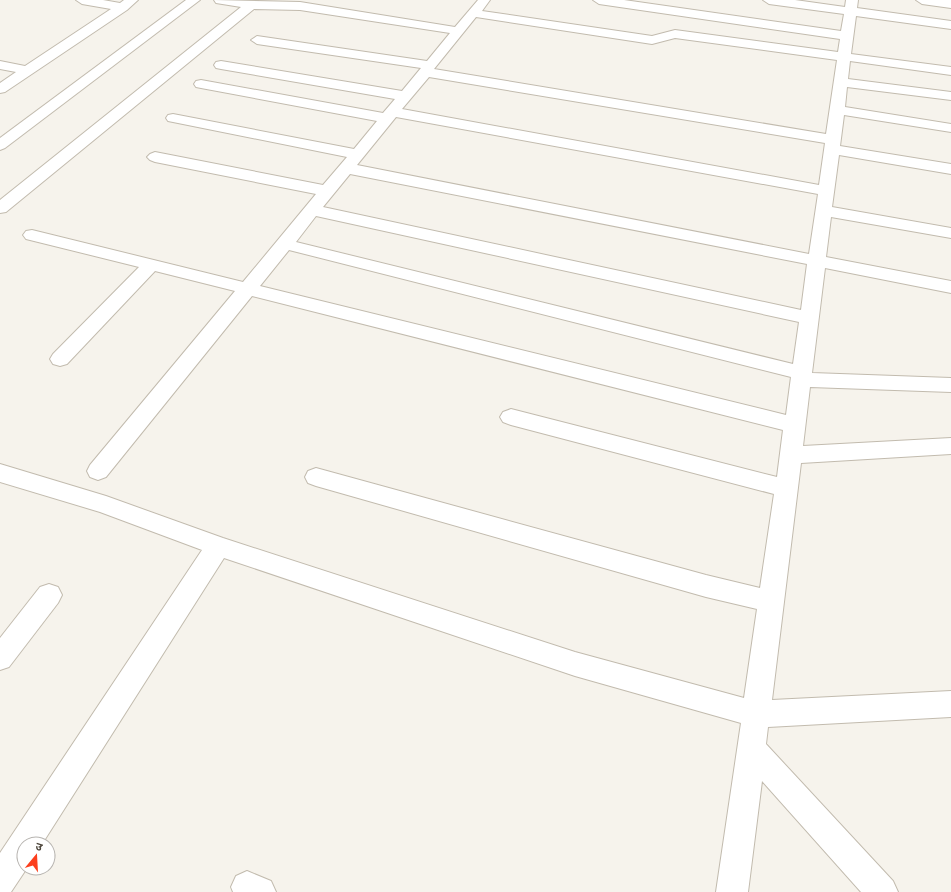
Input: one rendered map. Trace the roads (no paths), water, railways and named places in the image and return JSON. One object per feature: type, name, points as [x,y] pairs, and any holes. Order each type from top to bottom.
[{"type":"street","points":[[82,0],[127,3]]},
{"type":"street","points":[[0,145],[194,0]]},
{"type":"street","points":[[220,0],[251,5],[300,6],[459,31]]},
{"type":"street","points":[[599,0],[846,46],[951,71]]},
{"type":"street","points":[[769,0],[851,6],[951,25]]},
{"type":"street","points":[[922,0],[951,4]]},
{"type":"street","points":[[0,89],[127,3]]},
{"type":"street","points":[[0,208],[251,5]]},
{"type":"street","points":[[98,471],[479,6],[652,40],[675,34],[846,46]]},
{"type":"street","points":[[732,892],[851,6]]},
{"type":"street","points":[[257,40],[428,69],[833,144],[951,168]]},
{"type":"street","points":[[0,65],[28,71]]},
{"type":"street","points":[[221,65],[405,96]]},
{"type":"street","points":[[841,82],[951,96]]},
{"type":"street","points":[[201,84],[390,115],[825,201],[951,234]]},
{"type":"street","points":[[837,110],[951,128]]},
{"type":"street","points":[[173,118],[358,154]]},
{"type":"street","points":[[155,157],[328,191]]},
{"type":"street","points":[[346,168],[951,288]]},
{"type":"street","points":[[312,210],[809,318]]},
{"type":"street","points":[[32,235],[795,425]]},
{"type":"street","points":[[284,244],[801,376],[951,385]]},
{"type":"street","points":[[60,359],[152,264]]},
{"type":"street","points":[[511,417],[786,488]]},
{"type":"street","points":[[791,455],[951,446]]},
{"type":"street","points":[[0,473],[106,505],[218,546],[575,664],[756,714],[951,704]]},
{"type":"street","points":[[316,477],[699,584],[771,601]]},
{"type":"street","points":[[29,836],[218,546]]},
{"type":"street","points":[[0,658],[49,595]]},
{"type":"street","points":[[752,749],[882,892]]},
{"type":"street","points":[[0,881],[16,856]]}]
